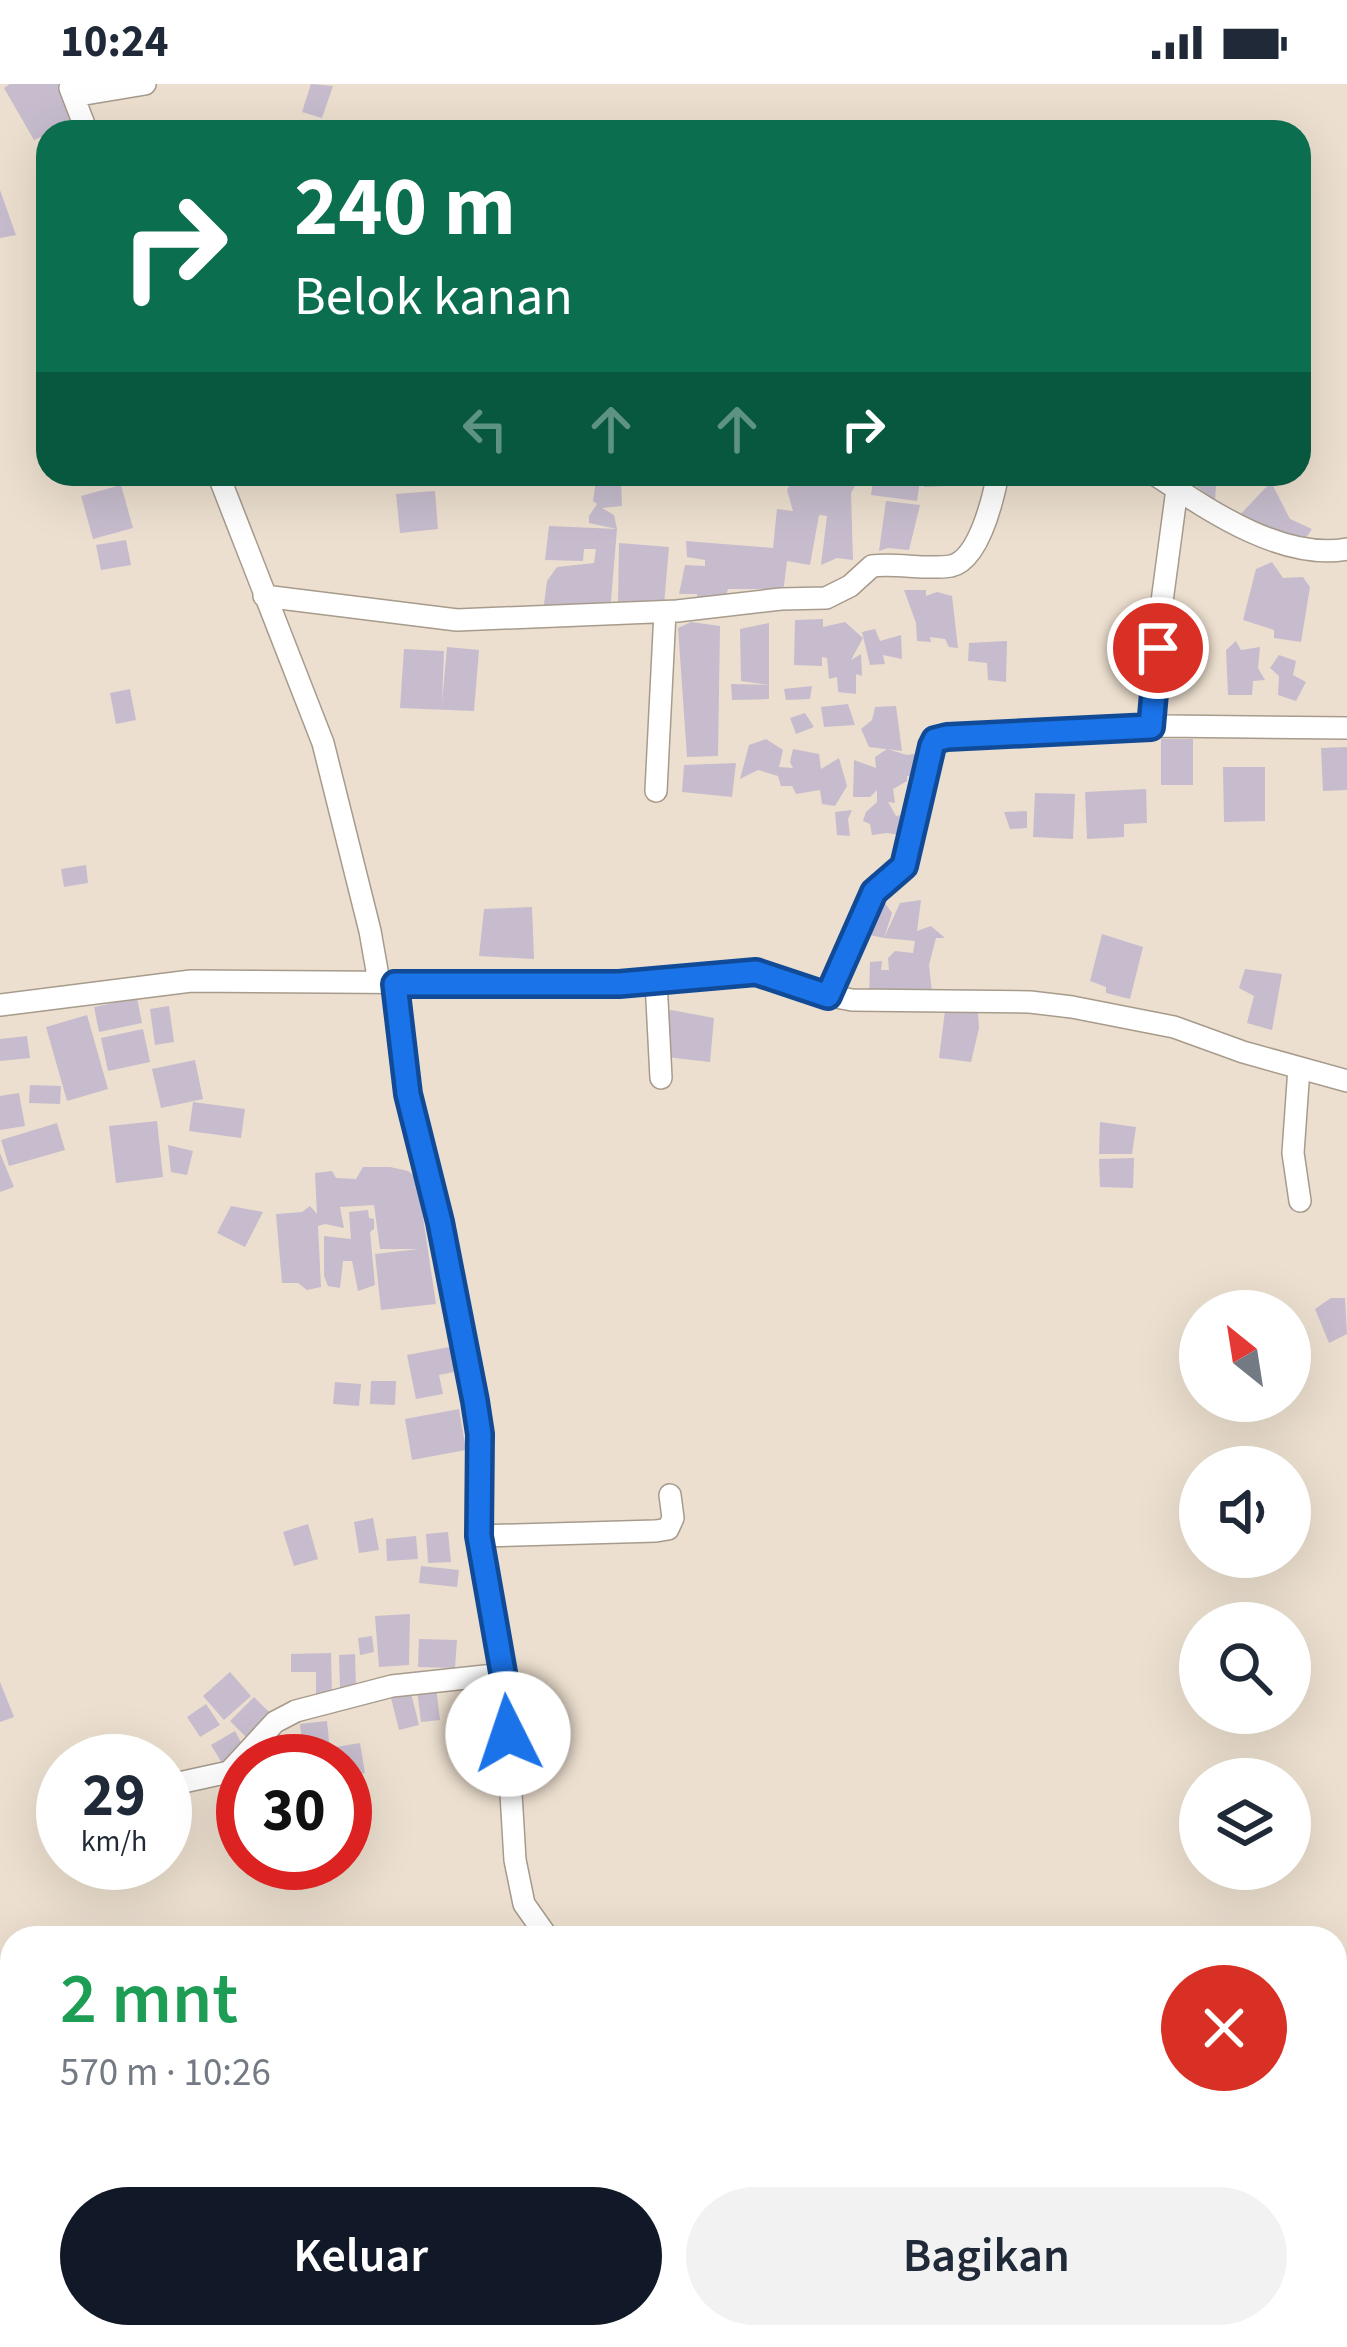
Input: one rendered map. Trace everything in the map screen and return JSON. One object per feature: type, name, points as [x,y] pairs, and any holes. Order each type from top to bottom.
[{"type":"street","points":[[82,120],[71,90],[146,84]]},
{"type":"street","points":[[223,486],[322,742],[387,983],[440,1222],[480,1434],[479,1536],[504,1674],[515,1860],[524,1904],[540,1926]]},
{"type":"street","points":[[265,596],[457,620],[665,612],[826,598],[850,586],[872,566],[956,565],[971,553],[996,486]]},
{"type":"street","points":[[1172,486],[1272,539],[1323,554],[1347,550]]},
{"type":"street","points":[[1151,727],[1177,489]]},
{"type":"street","points":[[656,791],[665,612]]},
{"type":"street","points":[[828,996],[874,892],[904,866],[935,740],[1151,727],[1347,728]]},
{"type":"street","points":[[0,1005],[191,982],[619,984],[756,972],[852,1000],[1030,1002],[1072,1007],[1174,1028],[1347,1081]]},
{"type":"street","points":[[656,980],[661,1078]]},
{"type":"street","points":[[1299,1068],[1293,1153],[1300,1201]]},
{"type":"street","points":[[479,1536],[656,1532],[668,1529],[674,1517],[670,1495]]},
{"type":"street","points":[[192,1780],[230,1772],[266,1730],[296,1712],[392,1686],[504,1674]]},
{"type":"building","points":[[58,84],[73,120],[36,120],[34,140],[4,88]]},
{"type":"building","points":[[311,84],[333,86],[322,118],[302,112]]},
{"type":"building","points":[[0,190],[16,235],[0,238]]},
{"type":"building","points":[[121,486],[133,528],[93,539],[81,496]]},
{"type":"building","points":[[595,486],[621,486],[622,506],[602,508],[614,515],[617,529],[589,523],[597,504],[593,501]]},
{"type":"building","points":[[789,486],[855,486],[851,493],[853,560],[837,558],[821,565],[827,516],[819,515],[810,565],[787,561],[783,593],[728,589],[723,606],[698,604],[697,594],[679,594],[685,565],[705,566],[705,560],[687,557],[686,541],[773,548],[777,509],[793,511]]},
{"type":"building","points":[[872,486],[919,486],[917,501],[871,495]]},
{"type":"building","points":[[1196,486],[1216,486],[1215,500]]},
{"type":"building","points":[[1267,486],[1273,486],[1290,519],[1312,529],[1299,548],[1236,519]]},
{"type":"building","points":[[435,491],[438,529],[400,533],[396,494]]},
{"type":"building","points":[[886,501],[920,505],[909,550],[879,551]]},
{"type":"building","points":[[549,526],[617,529],[610,613],[588,614],[584,604],[575,603],[573,614],[554,615],[544,604],[547,581],[557,567],[594,563],[596,549],[584,549],[583,561],[545,560]]},
{"type":"building","points":[[126,540],[131,565],[101,570],[96,545]]},
{"type":"building","points":[[619,543],[669,547],[664,605],[618,603]]},
{"type":"building","points":[[1272,562],[1283,578],[1303,577],[1310,587],[1301,642],[1274,638],[1274,630],[1243,620],[1256,569]]},
{"type":"building","points":[[904,590],[952,596],[958,648],[949,647],[945,639],[917,641]]},
{"type":"building","points":[[823,619],[823,627],[845,622],[863,638],[851,660],[861,654],[862,676],[856,674],[856,694],[838,692],[837,677],[829,679],[827,658],[822,657],[822,666],[794,665],[795,620]]},
{"type":"building","points":[[691,622],[720,626],[718,756],[687,757],[678,628]]},
{"type":"building","points":[[769,623],[769,685],[741,681],[740,629]]},
{"type":"building","points":[[875,629],[880,641],[901,635],[902,659],[883,655],[885,664],[870,665],[862,632]]},
{"type":"building","points":[[1007,641],[1006,682],[988,680],[987,663],[968,661],[969,643]]},
{"type":"building","points":[[1236,641],[1241,650],[1260,647],[1258,668],[1265,680],[1253,681],[1252,695],[1228,695],[1226,650]]},
{"type":"building","points":[[447,647],[479,650],[474,711],[400,708],[404,649],[444,651],[442,703]]},
{"type":"building","points":[[1279,655],[1296,661],[1293,675],[1306,682],[1296,701],[1278,695],[1279,676],[1270,668]]},
{"type":"building","points":[[731,684],[769,685],[769,699],[732,700]]},
{"type":"building","points":[[812,686],[810,699],[786,700],[784,689]]},
{"type":"building","points":[[130,689],[136,720],[116,724],[110,693]]},
{"type":"building","points":[[848,704],[855,725],[824,727],[821,707]]},
{"type":"building","points":[[896,706],[902,751],[869,747],[861,729],[872,720],[875,707]]},
{"type":"building","points":[[805,713],[814,727],[796,734],[790,718]]},
{"type":"building","points":[[766,739],[783,750],[779,767],[793,768],[793,749],[819,754],[821,769],[839,758],[847,786],[835,806],[822,804],[820,790],[796,794],[792,786],[781,786],[778,776],[758,770],[740,779],[749,745]]},
{"type":"building","points":[[1161,739],[1193,739],[1193,785],[1161,785]]},
{"type":"building","points":[[1347,747],[1347,790],[1323,791],[1321,748]]},
{"type":"building","points":[[887,749],[907,755],[930,752],[925,776],[907,776],[907,781],[893,789],[895,803],[888,802],[896,816],[917,812],[911,837],[872,835],[870,824],[863,821],[877,802],[877,790],[870,797],[853,797],[854,760],[876,768],[875,757]]},
{"type":"building","points":[[736,763],[732,797],[682,792],[684,765]]},
{"type":"building","points":[[1223,767],[1265,767],[1265,821],[1224,822]]},
{"type":"building","points":[[1146,789],[1147,823],[1124,824],[1124,837],[1087,839],[1085,792]]},
{"type":"building","points":[[1035,793],[1075,794],[1073,839],[1033,837]]},
{"type":"building","points":[[852,810],[850,836],[837,835],[835,812]]},
{"type":"building","points":[[1027,811],[1027,828],[1010,829],[1004,812]]},
{"type":"building","points":[[86,865],[88,883],[64,887],[61,869]]},
{"type":"building","points":[[863,881],[887,890],[885,903],[892,913],[884,938],[846,930]]},
{"type":"building","points":[[921,900],[917,931],[931,926],[945,938],[936,938],[929,965],[933,1001],[911,1000],[905,988],[903,1000],[869,1000],[870,962],[882,961],[881,970],[889,970],[888,958],[895,951],[913,953],[915,941],[884,938],[900,903]]},
{"type":"building","points":[[532,907],[534,959],[479,956],[484,909]]},
{"type":"building","points":[[1102,934],[1143,947],[1130,999],[1106,993],[1106,987],[1090,981]]},
{"type":"building","points":[[1245,969],[1282,974],[1272,1030],[1247,1023],[1254,996],[1239,988]]},
{"type":"building","points":[[137,998],[142,1023],[99,1032],[94,1007]]},
{"type":"building","points":[[169,1006],[174,1042],[155,1045],[150,1009]]},
{"type":"building","points":[[945,1011],[978,1012],[971,1062],[939,1058]]},
{"type":"building","points":[[666,1013],[714,1018],[710,1062],[666,1057]]},
{"type":"building","points":[[87,1015],[108,1089],[67,1101],[46,1027]]},
{"type":"building","points":[[143,1029],[150,1062],[108,1071],[101,1038]]},
{"type":"building","points":[[27,1036],[30,1058],[0,1061],[0,1039]]},
{"type":"building","points":[[195,1060],[203,1099],[161,1108],[152,1069]]},
{"type":"building","points":[[30,1085],[61,1086],[60,1104],[29,1103]]},
{"type":"building","points":[[19,1093],[25,1126],[0,1130],[0,1096]]},
{"type":"building","points":[[193,1102],[245,1109],[241,1138],[189,1131]]},
{"type":"building","points":[[157,1121],[163,1177],[116,1183],[109,1126]]},
{"type":"building","points":[[1100,1122],[1136,1127],[1132,1154],[1099,1154]]},
{"type":"building","points":[[57,1123],[65,1150],[9,1166],[1,1140]]},
{"type":"building","points":[[168,1145],[193,1151],[187,1175],[171,1172]]},
{"type":"building","points":[[0,1153],[14,1187],[0,1192]]},
{"type":"building","points":[[1134,1158],[1133,1188],[1100,1187],[1099,1159]]},
{"type":"building","points":[[363,1167],[408,1171],[426,1185],[428,1195],[420,1197],[436,1304],[381,1310],[375,1254],[419,1249],[380,1249],[374,1205],[340,1207],[344,1228],[318,1226],[321,1287],[307,1290],[298,1283],[282,1283],[276,1214],[302,1212],[310,1206],[317,1214],[315,1173],[332,1171],[336,1178],[356,1179]]},
{"type":"building","points":[[231,1206],[263,1212],[245,1247],[217,1233]]},
{"type":"building","points":[[368,1210],[369,1218],[374,1219],[370,1232],[375,1285],[358,1291],[352,1261],[343,1261],[340,1288],[328,1286],[324,1236],[351,1239],[349,1212]]},
{"type":"building","points":[[1331,1298],[1345,1298],[1347,1334],[1329,1343],[1315,1309]]},
{"type":"building","points":[[455,1346],[459,1371],[439,1375],[443,1394],[416,1399],[407,1355]]},
{"type":"building","points":[[371,1381],[396,1381],[395,1405],[370,1404]]},
{"type":"building","points":[[335,1382],[361,1384],[359,1406],[333,1404]]},
{"type":"building","points":[[459,1409],[466,1450],[412,1460],[405,1419]]},
{"type":"building","points":[[373,1518],[379,1550],[359,1553],[354,1522]]},
{"type":"building","points":[[308,1524],[318,1559],[294,1566],[283,1532]]},
{"type":"building","points":[[448,1532],[451,1562],[428,1563],[426,1534]]},
{"type":"building","points":[[416,1536],[418,1559],[387,1561],[386,1539]]},
{"type":"building","points":[[421,1566],[459,1570],[457,1587],[419,1583]]},
{"type":"building","points":[[410,1614],[409,1665],[379,1667],[375,1616]]},
{"type":"building","points":[[372,1636],[374,1652],[360,1655],[358,1638]]},
{"type":"building","points":[[419,1639],[457,1640],[455,1668],[418,1667]]},
{"type":"building","points":[[331,1653],[332,1694],[316,1694],[316,1672],[291,1672],[291,1654]]},
{"type":"building","points":[[355,1654],[356,1687],[340,1688],[339,1655]]},
{"type":"building","points":[[230,1672],[251,1696],[224,1720],[203,1696]]},
{"type":"building","points":[[0,1682],[14,1717],[0,1722]]},
{"type":"building","points":[[436,1687],[440,1720],[421,1722],[417,1690]]},
{"type":"building","points":[[410,1689],[419,1725],[399,1730],[390,1694]]},
{"type":"building","points":[[254,1697],[272,1715],[253,1734],[243,1734],[230,1721]]},
{"type":"building","points":[[206,1704],[220,1725],[200,1737],[187,1717]]},
{"type":"building","points":[[327,1721],[328,1734],[301,1734],[300,1724]]},
{"type":"route","points":[[508,1734],[504,1678],[479,1536],[480,1434],[440,1222],[408,1094],[395,984],[619,984],[756,972],[828,996],[874,892],[904,866],[935,740],[1151,727],[1158,648]]}]
